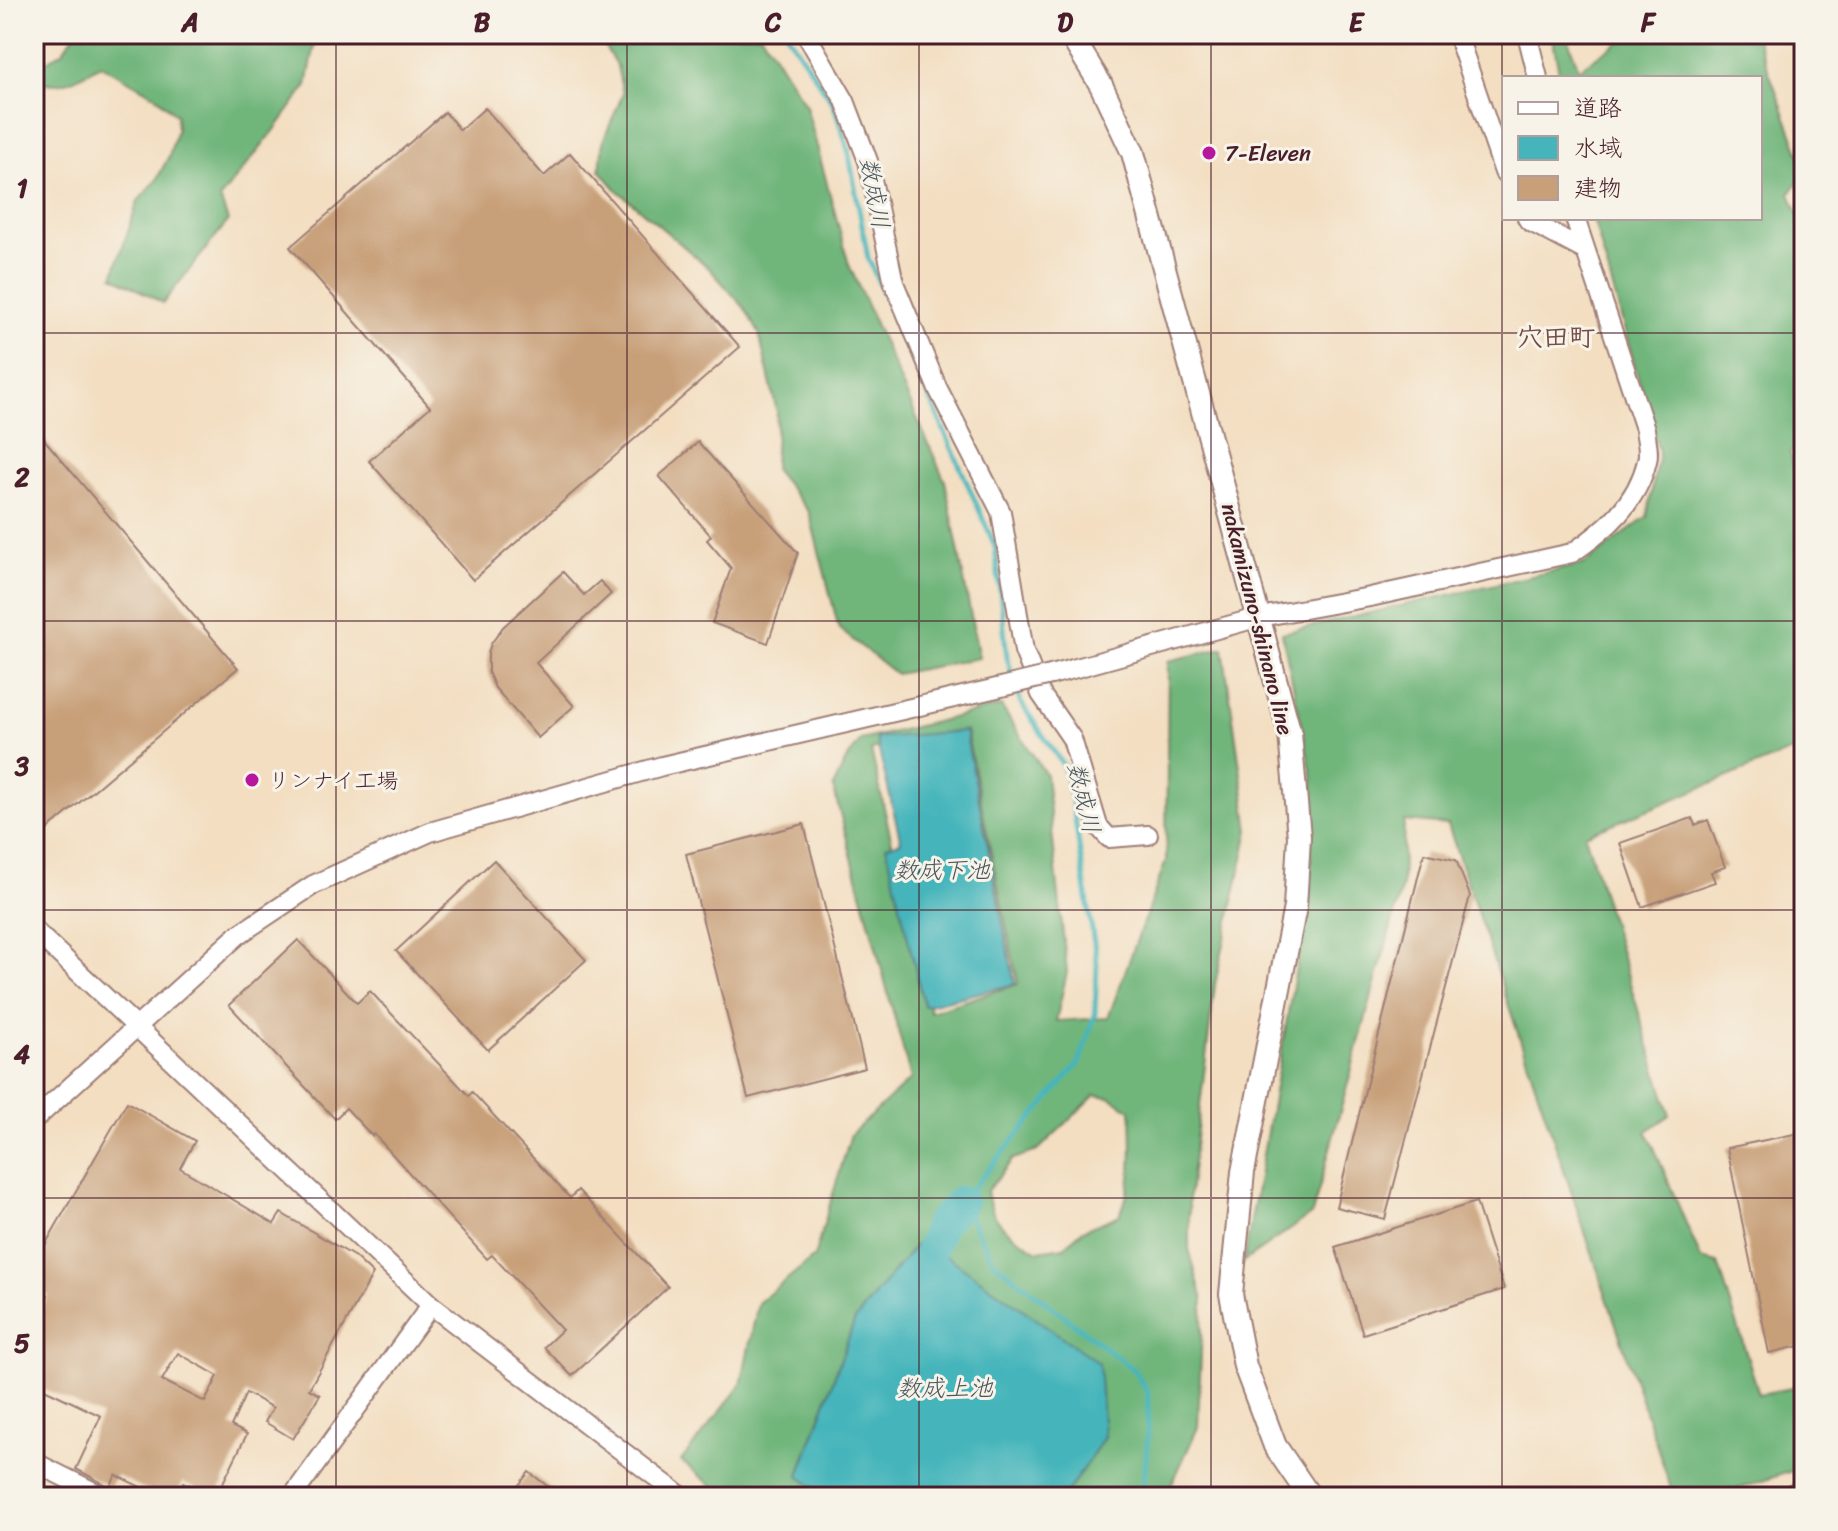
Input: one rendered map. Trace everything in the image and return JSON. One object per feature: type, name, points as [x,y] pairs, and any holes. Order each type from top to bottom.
[{"type":"main road","name":"nakamizuno-shinano line","points":[[1070,34],[1101,85],[1133,153],[1290,734],[1299,837],[1295,907],[1243,1172],[1231,1294],[1245,1366],[1275,1446],[1310,1497]]},
{"type":"street","points":[[806,34],[845,101],[868,161],[894,283],[937,387],[1001,512],[1024,651],[1041,694],[1072,739],[1098,826],[1109,838],[1148,835]]},
{"type":"street","points":[[1457,34],[1502,166]]},
{"type":"street","points":[[1527,34],[1538,76]]},
{"type":"street","points":[[1528,220],[1584,250]]},
{"type":"street","points":[[34,1120],[251,926],[313,885],[430,832],[662,766],[1051,675],[1260,617],[1370,597],[1572,553],[1599,535],[1628,505],[1648,459],[1645,429],[1576,220]]},
{"type":"street","points":[[34,930],[431,1305],[682,1497]]},
{"type":"street","points":[[292,1497],[431,1305]]},
{"type":"street","points":[[34,1462],[104,1497]]},
{"type":"street","points":[[1784,1497],[1804,1489]]},
{"type":"green space","points":[[75,34],[317,34],[307,85],[220,198],[228,221],[163,303],[113,276],[138,201],[156,181],[169,156],[177,129],[176,115],[156,96],[101,65],[61,83],[45,83],[36,79],[38,66],[62,52]]},
{"type":"green space","points":[[593,34],[761,34],[806,106],[849,265],[945,481],[979,658],[896,674],[839,629],[809,512],[774,469],[777,412],[759,333],[744,307],[709,268],[617,190],[600,170],[603,141],[623,94],[617,66]]},
{"type":"green space","points":[[1552,34],[1566,34],[1579,69],[1630,34],[1755,34],[1804,166],[1790,194],[1804,227],[1804,445],[1790,452],[1804,509],[1804,746],[1585,835],[1670,1115],[1647,1131],[1701,1259],[1718,1263],[1759,1394],[1804,1386],[1804,1467],[1714,1497],[1674,1497],[1448,825],[1404,821],[1402,886],[1312,1214],[1244,1261],[1310,890],[1313,780],[1282,633],[1584,564],[1647,517],[1659,452],[1594,220],[1762,220],[1762,76],[1560,76]]},
{"type":"green space","points":[[1223,648],[1249,830],[1215,984],[1189,1195],[1189,1249],[1203,1300],[1198,1427],[1166,1497],[1064,1497],[1104,1437],[922,1238],[855,1320],[799,1475],[826,1497],[727,1497],[681,1461],[741,1385],[758,1303],[814,1257],[851,1134],[911,1079],[833,787],[845,762],[861,740],[1001,706],[1046,775],[1067,972],[1056,1021],[1108,1018],[1166,861],[1168,661]],"holes":[[[966,730],[1018,984],[930,1012],[871,750]],[[1095,1095],[1109,1097],[1131,1110],[1132,1163],[1125,1202],[1120,1215],[1083,1230],[1064,1247],[1038,1251],[1011,1234],[998,1220],[987,1191],[1013,1159],[1037,1151]]]},
{"type":"water","name":"数成下池","points":[[965,731],[1015,984],[924,1006],[886,846],[901,842],[876,738]]},
{"type":"water","name":"数成上池","points":[[921,1238],[1099,1363],[1104,1437],[1064,1497],[826,1497],[799,1476],[855,1320]]},
{"type":"building","points":[[485,108],[544,176],[570,153],[740,347],[473,580],[369,461],[430,407],[290,247],[445,112],[460,130]]},
{"type":"building","points":[[43,438],[238,668],[34,841],[34,446]]},
{"type":"building","points":[[698,442],[798,553],[768,643],[712,623],[731,568],[707,540],[711,536],[659,476]]},
{"type":"building","points":[[563,572],[584,595],[600,581],[611,594],[536,663],[574,706],[538,738],[495,688],[488,672],[488,653],[503,627]]},
{"type":"building","points":[[1692,818],[1695,825],[1708,820],[1725,867],[1711,872],[1715,882],[1642,907],[1620,843]]},
{"type":"building","points":[[804,824],[865,1068],[748,1098],[686,854]]},
{"type":"building","points":[[1424,853],[1456,860],[1470,896],[1385,1219],[1336,1207]]},
{"type":"building","points":[[494,860],[586,960],[488,1050],[396,951]]},
{"type":"building","points":[[298,940],[357,1003],[370,991],[469,1096],[472,1092],[570,1198],[578,1190],[668,1287],[572,1376],[544,1347],[562,1330],[492,1255],[487,1259],[374,1134],[372,1136],[346,1108],[335,1119],[229,1005]]},
{"type":"building","points":[[127,1102],[195,1141],[180,1168],[274,1224],[281,1213],[355,1257],[373,1274],[309,1389],[320,1395],[293,1439],[265,1422],[273,1408],[246,1393],[231,1426],[247,1434],[216,1497],[183,1482],[176,1497],[161,1497],[116,1475],[110,1487],[76,1469],[101,1416],[34,1384],[34,1324],[48,1295],[34,1287],[34,1264]],"holes":[[[178,1353],[218,1376],[205,1402],[162,1380]]]},
{"type":"building","points":[[1804,1132],[1804,1345],[1769,1353],[1727,1148]]},
{"type":"building","points":[[1476,1202],[1504,1289],[1363,1334],[1335,1247]]},
{"type":"building","points":[[529,1472],[562,1497],[510,1497]]},
{"type":"waterway","name":"数成川","points":[[787,34],[833,103],[848,149],[868,258],[995,546],[1007,657],[1013,678]]},
{"type":"waterway","name":"数成川","points":[[1016,688],[1021,703],[1063,765],[1072,800],[1097,963],[1095,1014],[1079,1063],[961,1202],[994,1262],[1134,1370],[1148,1393],[1144,1481],[1136,1497]]},
{"type":"waterway","points":[[921,1279],[940,1224],[961,1202]]},
{"type":"place","name":"7-Eleven","points":[[1209,153]]},
{"type":"place","name":"リンナイ工場","points":[[252,780]]},
{"type":"district","name":"穴田町","points":[[1556,337]]}]
